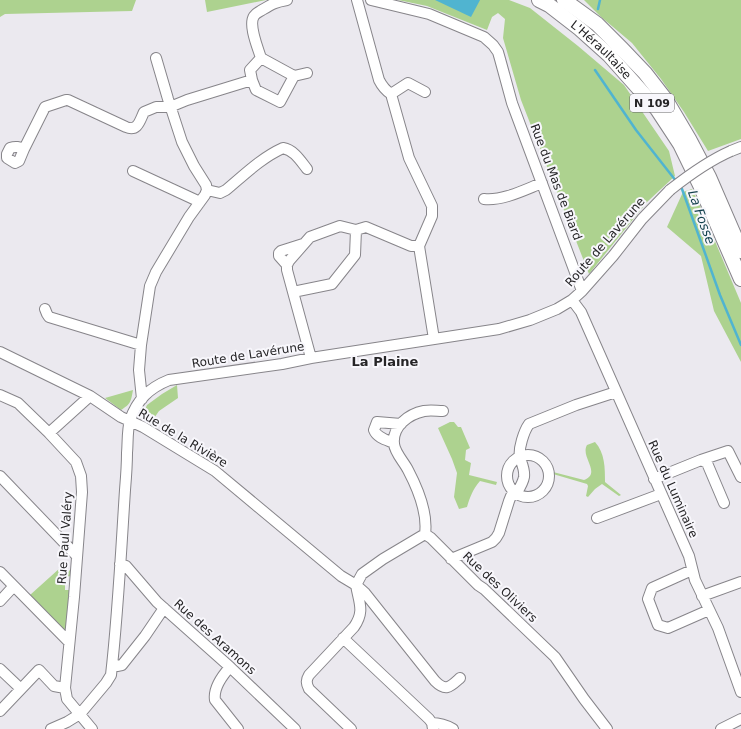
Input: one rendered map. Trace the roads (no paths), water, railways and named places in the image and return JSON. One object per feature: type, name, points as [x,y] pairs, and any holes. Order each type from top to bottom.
[{"type":"highway","name":"L'Héraultaise","points":[[539,0],[549,5],[580,29],[609,55],[657,109],[680,144],[700,185],[741,279]]},
{"type":"highway","name":"L'Héraultaise","points":[[564,0],[597,24],[645,73],[666,100],[709,177],[741,251]]},
{"type":"street","points":[[287,0],[273,3],[256,14],[253,17],[253,29],[261,58],[294,76],[307,73]]},
{"type":"street","points":[[357,0],[379,80],[386,91],[391,94],[410,158],[432,206],[432,216],[419,246],[434,339]]},
{"type":"street","name":"Rue du Mas de Biard","points":[[371,0],[429,14],[484,37],[494,45],[498,52],[512,103],[582,291]]},
{"type":"street","points":[[142,398],[139,370],[141,345],[150,286],[156,272],[207,190],[206,185],[194,166],[177,130],[156,58]]},
{"type":"street","points":[[261,58],[250,70],[256,90],[280,102],[294,76]]},
{"type":"street","points":[[24,149],[44,108],[66,100],[130,129],[136,127],[144,112],[156,107],[170,107],[187,100],[252,80]]},
{"type":"street","points":[[391,94],[408,83],[425,92]]},
{"type":"street","name":"Route de Lavérune","points":[[51,729],[80,714],[111,675],[120,564],[128,432],[130,421],[135,409],[142,398],[150,391],[169,380],[282,364],[311,358],[499,329],[541,316],[572,300],[582,291],[613,256],[642,219],[670,190],[713,160],[741,147]]},
{"type":"street","points":[[207,190],[220,192],[226,190],[259,163],[274,152],[283,148],[294,153],[307,169]]},
{"type":"street","points":[[134,171],[200,202]]},
{"type":"street","points":[[484,199],[493,200],[501,198],[542,183]]},
{"type":"street","points":[[311,358],[287,270],[287,265],[279,256],[279,253],[305,243],[310,237],[340,226],[356,230],[366,227],[412,246],[419,246]]},
{"type":"street","points":[[293,292],[332,284],[355,255],[356,230]]},
{"type":"street","name":"Rue du Luminaire","points":[[572,300],[581,312],[689,556],[695,580],[718,628],[741,692]]},
{"type":"street","points":[[45,308],[49,316],[141,345]]},
{"type":"street","name":"Rue de la Rivière","points":[[0,352],[90,396],[121,417],[143,427],[215,472],[341,576],[356,585],[365,593],[440,686],[451,686],[460,678]]},
{"type":"street","points":[[451,559],[492,542],[499,533],[511,496],[516,494],[524,476],[524,470],[520,457],[521,445],[525,431],[529,424],[576,405],[616,392]]},
{"type":"street","name":"Rue Paul Valéry","points":[[0,395],[18,403],[49,433],[76,462],[81,476],[82,492],[65,688],[67,699],[92,729]]},
{"type":"street","points":[[49,433],[90,396]]},
{"type":"street","points":[[351,729],[309,689],[307,679],[343,638],[354,628],[359,620],[361,612],[356,585],[362,574],[383,559],[425,534],[426,526],[417,489],[395,449],[394,443],[396,433],[401,424],[409,417],[423,411],[443,411]]},
{"type":"street","points":[[394,443],[383,439],[375,433],[374,430],[377,422],[401,424]]},
{"type":"street","points":[[654,479],[728,451],[741,477]]},
{"type":"street","points":[[526,455],[537,457],[542,460],[548,470],[548,481],[543,491],[533,497],[527,498],[516,494],[511,490],[506,478],[510,465],[514,460],[520,457],[526,455]]},
{"type":"street","points":[[701,460],[707,463],[724,503]]},
{"type":"street","points":[[0,476],[76,555]]},
{"type":"street","points":[[597,518],[661,494]]},
{"type":"street","name":"Rue des Oliviers","points":[[425,534],[431,538],[478,585],[555,657],[607,729]]},
{"type":"street","name":"Rue des Aramons","points":[[120,564],[126,566],[157,602],[295,729]]},
{"type":"street","points":[[692,570],[652,588],[648,599],[658,625],[668,628],[709,610]]},
{"type":"street","points":[[0,572],[69,642]]},
{"type":"street","points":[[702,596],[741,582]]},
{"type":"street","points":[[0,601],[14,587]]},
{"type":"street","points":[[112,666],[122,665],[145,636],[164,608]]},
{"type":"street","points":[[343,638],[429,719],[432,726],[439,723],[453,729]]},
{"type":"street","points":[[0,668],[21,689]]},
{"type":"street","points":[[230,668],[222,677],[214,695],[215,700],[238,729]]},
{"type":"street","points":[[0,711],[39,670],[54,686],[65,688]]},
{"type":"street","points":[[721,729],[741,719]]},
{"type":"water","points":[[435,0],[480,0],[471,17]]},
{"type":"waterway","name":"La Fosse","points":[[598,9],[600,0]]},
{"type":"waterway","name":"La Fosse","points":[[595,70],[636,130],[676,181]]},
{"type":"waterway","name":"La Fosse","points":[[679,185],[682,189],[720,295],[741,345]]},
{"type":"district","name":"La Plaine","points":[[385,361]]}]
